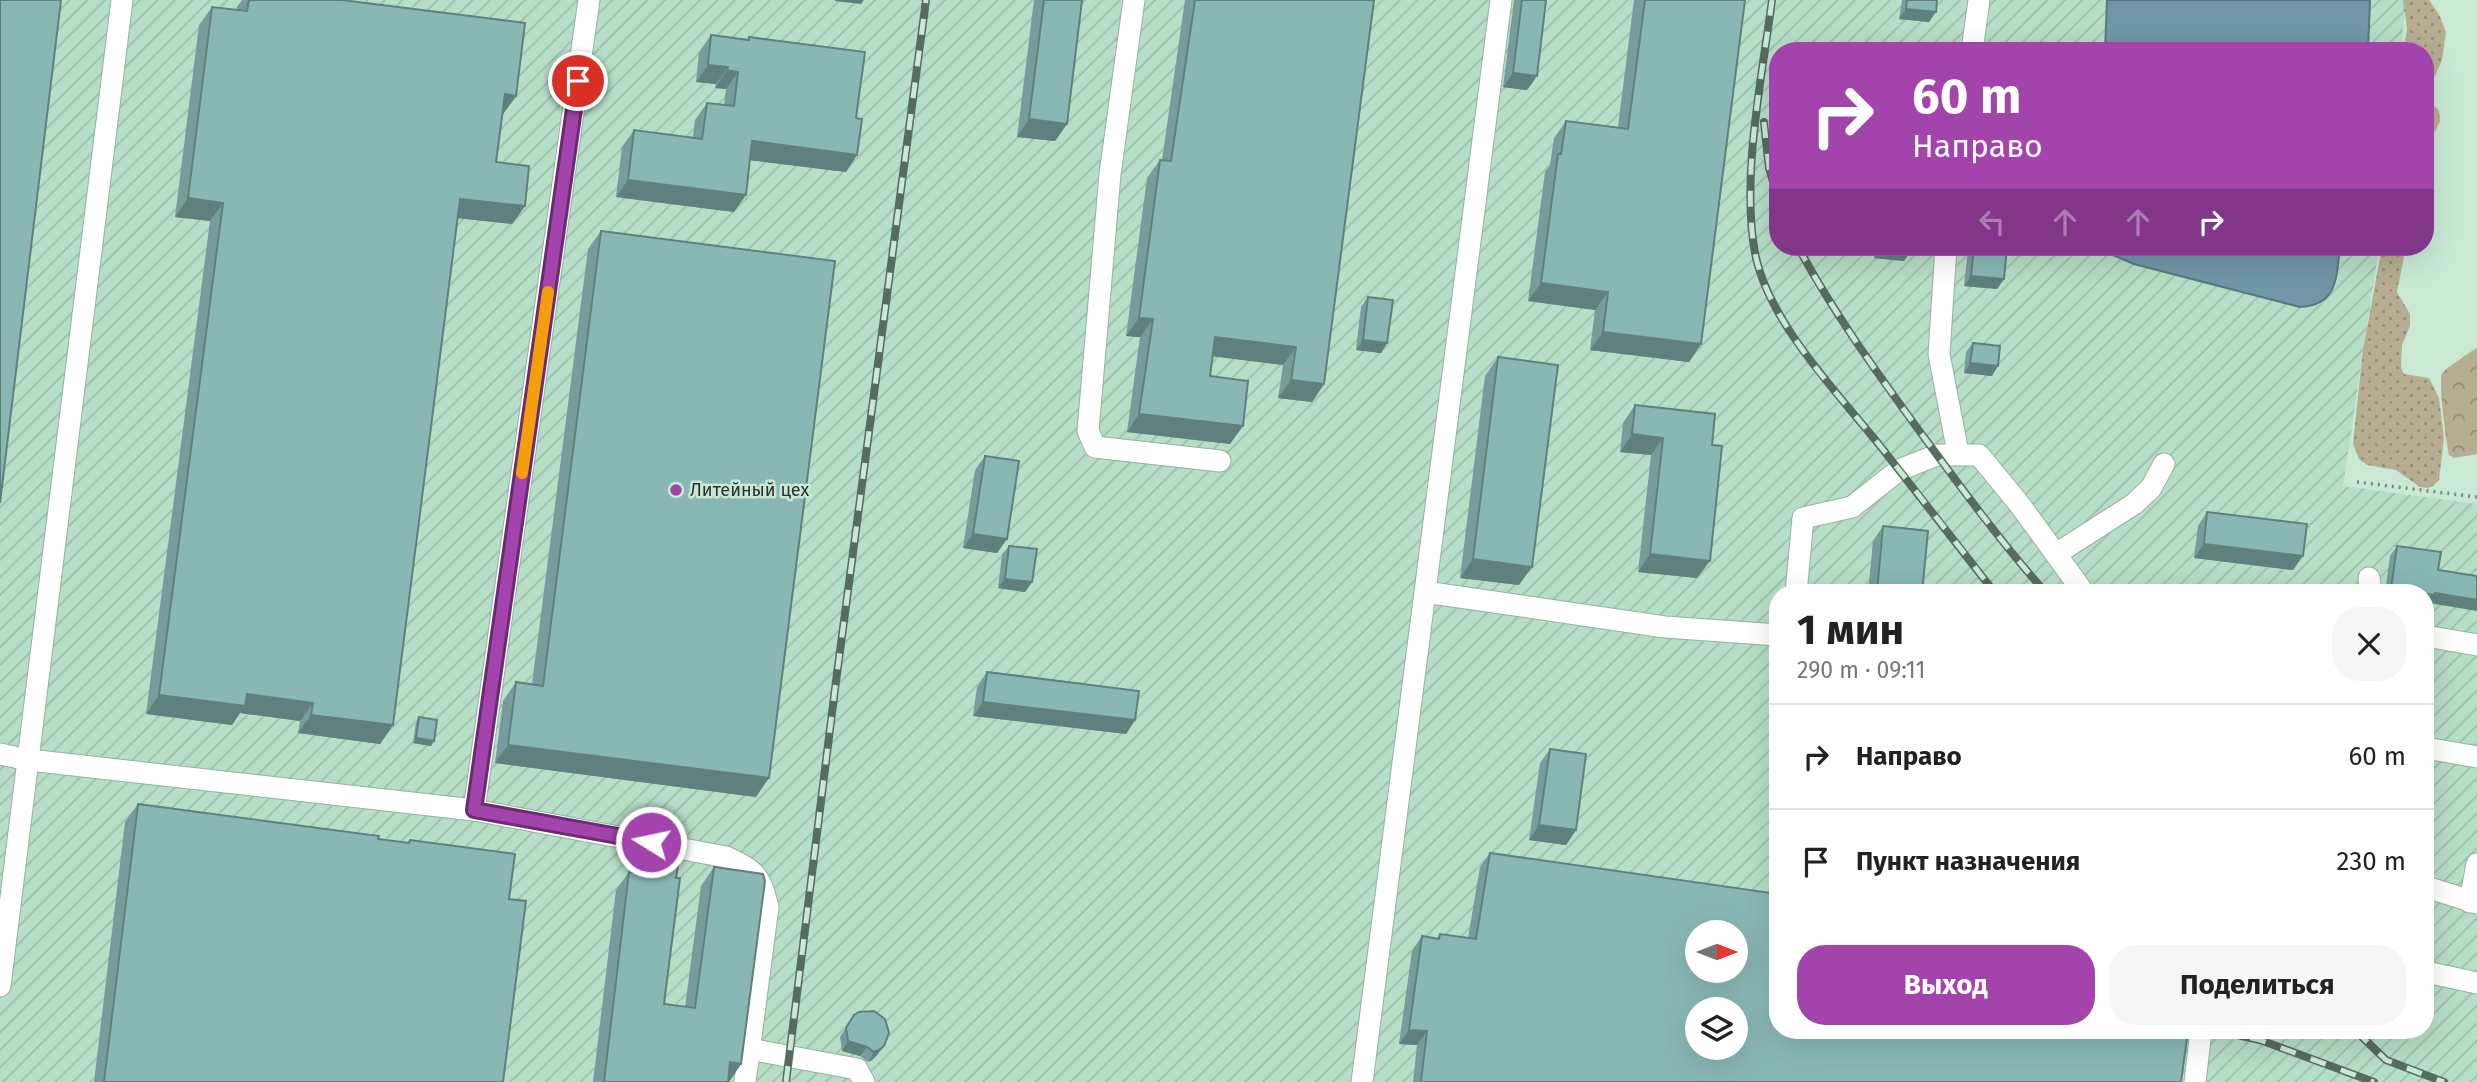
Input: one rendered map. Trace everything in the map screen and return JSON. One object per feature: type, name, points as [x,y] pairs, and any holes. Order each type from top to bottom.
[{"type":"lane","points":[[0,986],[122,0]]},
{"type":"lane","points":[[474,810],[589,0]]},
{"type":"lane","points":[[1134,0],[1110,174],[1088,431],[1095,447],[1220,461]]},
{"type":"lane","points":[[1362,1082],[1502,0]]},
{"type":"lane","points":[[1973,42],[1979,0]]},
{"type":"lane","points":[[1945,256],[1939,354],[1958,453]]},
{"type":"lane","points":[[1797,584],[1803,518],[1853,507],[1899,470],[1937,455],[1958,453],[1979,455],[2078,584]]},
{"type":"lane","points":[[2056,554],[2134,504],[2151,488],[2164,464]]},
{"type":"lane","points":[[1425,592],[1665,627],[1769,634]]},
{"type":"lane","points":[[2434,637],[2477,645]]},
{"type":"lane","points":[[2434,749],[2477,757]]},
{"type":"lane","points":[[0,754],[29,760],[474,810],[726,857],[750,868],[762,884],[768,907],[745,1082]]},
{"type":"lane","points":[[2434,890],[2473,902],[2477,864]]},
{"type":"lane","points":[[2434,974],[2477,983]]},
{"type":"lane","points":[[2195,1082],[2200,1039]]},
{"type":"lane","points":[[749,1049],[857,1069],[864,1082]]},
{"type":"path","points":[[2357,482],[2477,497]]},
{"type":"shaded area","points":[[0,0],[2406,0],[2402,42],[1769,42],[1769,256],[2378,256],[2343,486],[2477,504],[2477,1082],[0,1082]]},
{"type":"green space","points":[[2403,0],[2429,0],[2439,14],[2446,32],[2442,60],[2434,78],[2434,42],[2405,42],[2407,29]]},
{"type":"green space","points":[[2434,105],[2439,111],[2440,121],[2434,133]]},
{"type":"green space","points":[[2380,256],[2404,256],[2397,292],[2410,314],[2410,326],[2402,345],[2401,367],[2404,374],[2429,378],[2439,398],[2444,438],[2439,480],[2433,486],[2420,487],[2396,470],[2367,465],[2359,459],[2353,443],[2363,350]]},
{"type":"green space","points":[[2477,348],[2477,454],[2454,458],[2449,455],[2446,438],[2442,373]]},
{"type":"water","points":[[2107,0],[2370,0],[2368,42],[2105,42]]},
{"type":"water","points":[[2115,256],[2339,256],[2336,279],[2328,295],[2322,301],[2300,307],[2134,264]]},
{"type":"building","points":[[0,0],[61,0],[0,503]]},
{"type":"building","points":[[249,0],[342,0],[525,23],[516,96],[505,94],[496,162],[529,166],[525,206],[460,199],[393,725],[311,715],[313,703],[247,694],[245,706],[159,695],[223,203],[188,198],[212,7],[247,11]]},
{"type":"building","points":[[1044,0],[1082,0],[1067,124],[1029,119]]},
{"type":"building","points":[[1195,0],[1374,0],[1324,384],[1291,380],[1296,347],[1215,337],[1210,376],[1248,381],[1243,426],[1139,414],[1153,319],[1139,318],[1160,160],[1171,161]]},
{"type":"building","points":[[1522,0],[1546,0],[1537,76],[1513,73]]},
{"type":"building","points":[[1645,0],[1745,0],[1701,344],[1603,332],[1608,292],[1541,283],[1558,154],[1561,154],[1566,121],[1628,129]]},
{"type":"building","points":[[1907,0],[1937,0],[1936,12],[1906,9]]},
{"type":"building","points":[[711,35],[749,40],[749,37],[865,52],[856,118],[862,119],[857,155],[752,141],[746,195],[628,180],[634,130],[702,139],[707,103],[734,106],[738,72],[727,70],[728,67],[708,65]]},
{"type":"building","name":"Литейный цех","points":[[601,231],[835,261],[769,778],[508,745],[516,682],[543,686]]},
{"type":"building","points":[[1973,256],[2006,256],[2004,279],[1971,276]]},
{"type":"building","points":[[1368,297],[1393,300],[1387,343],[1363,340]]},
{"type":"building","points":[[1973,343],[2000,346],[1998,366],[1970,363]]},
{"type":"building","points":[[1498,357],[1558,365],[1532,567],[1473,559]]},
{"type":"building","points":[[1635,405],[1715,414],[1712,445],[1722,446],[1710,561],[1650,554],[1663,438],[1632,434]]},
{"type":"building","points":[[985,456],[1019,461],[1007,539],[973,534]]},
{"type":"building","points":[[2207,512],[2307,524],[2303,556],[2204,544]]},
{"type":"building","points":[[1883,526],[1928,531],[1923,584],[1878,584]]},
{"type":"building","points":[[1009,546],[1037,549],[1032,582],[1005,579]]},
{"type":"building","points":[[2397,546],[2441,552],[2438,570],[2477,576],[2477,600],[2434,595],[2434,584],[2392,584]]},
{"type":"building","points":[[987,672],[1139,691],[1135,720],[983,702]]},
{"type":"building","points":[[419,717],[437,720],[434,741],[416,738]]},
{"type":"building","points":[[1550,749],[1586,754],[1576,830],[1539,825]]},
{"type":"building","points":[[138,804],[379,836],[378,839],[409,843],[410,840],[515,854],[509,899],[526,901],[503,1082],[104,1082]]},
{"type":"building","points":[[1490,853],[1769,893],[1769,1039],[2187,1039],[2181,1082],[1421,1082],[1427,1031],[1409,1030],[1422,936],[1439,939],[1440,934],[1476,939]]},
{"type":"building","points":[[659,863],[678,866],[676,878],[680,878],[664,1004],[695,1008],[714,867],[763,874],[765,881],[741,1064],[730,1062],[728,1082],[604,1082],[629,872],[658,875]]},
{"type":"building","points":[[874,1011],[885,1019],[889,1033],[884,1046],[874,1052],[848,1041],[846,1028],[854,1015]]},
{"type":"railway","points":[[786,1082],[926,0]]},
{"type":"railway","points":[[1772,0],[1754,127],[1750,192],[1755,253],[1762,279],[1774,305],[1807,356],[1988,584]]},
{"type":"railway","points":[[1764,122],[1769,168]]},
{"type":"railway","points":[[1803,256],[1868,360],[1979,510],[2039,584]]},
{"type":"railway","points":[[2255,1039],[2374,1082]]},
{"type":"railway","points":[[2364,1039],[2386,1060],[2444,1082]]},
{"type":"slow traffic","points":[[522,473],[548,292]]},
{"type":"place","name":"Литейный цех","points":[[676,490]]},
{"type":"route","points":[[578,81],[474,810],[651,842]]}]
